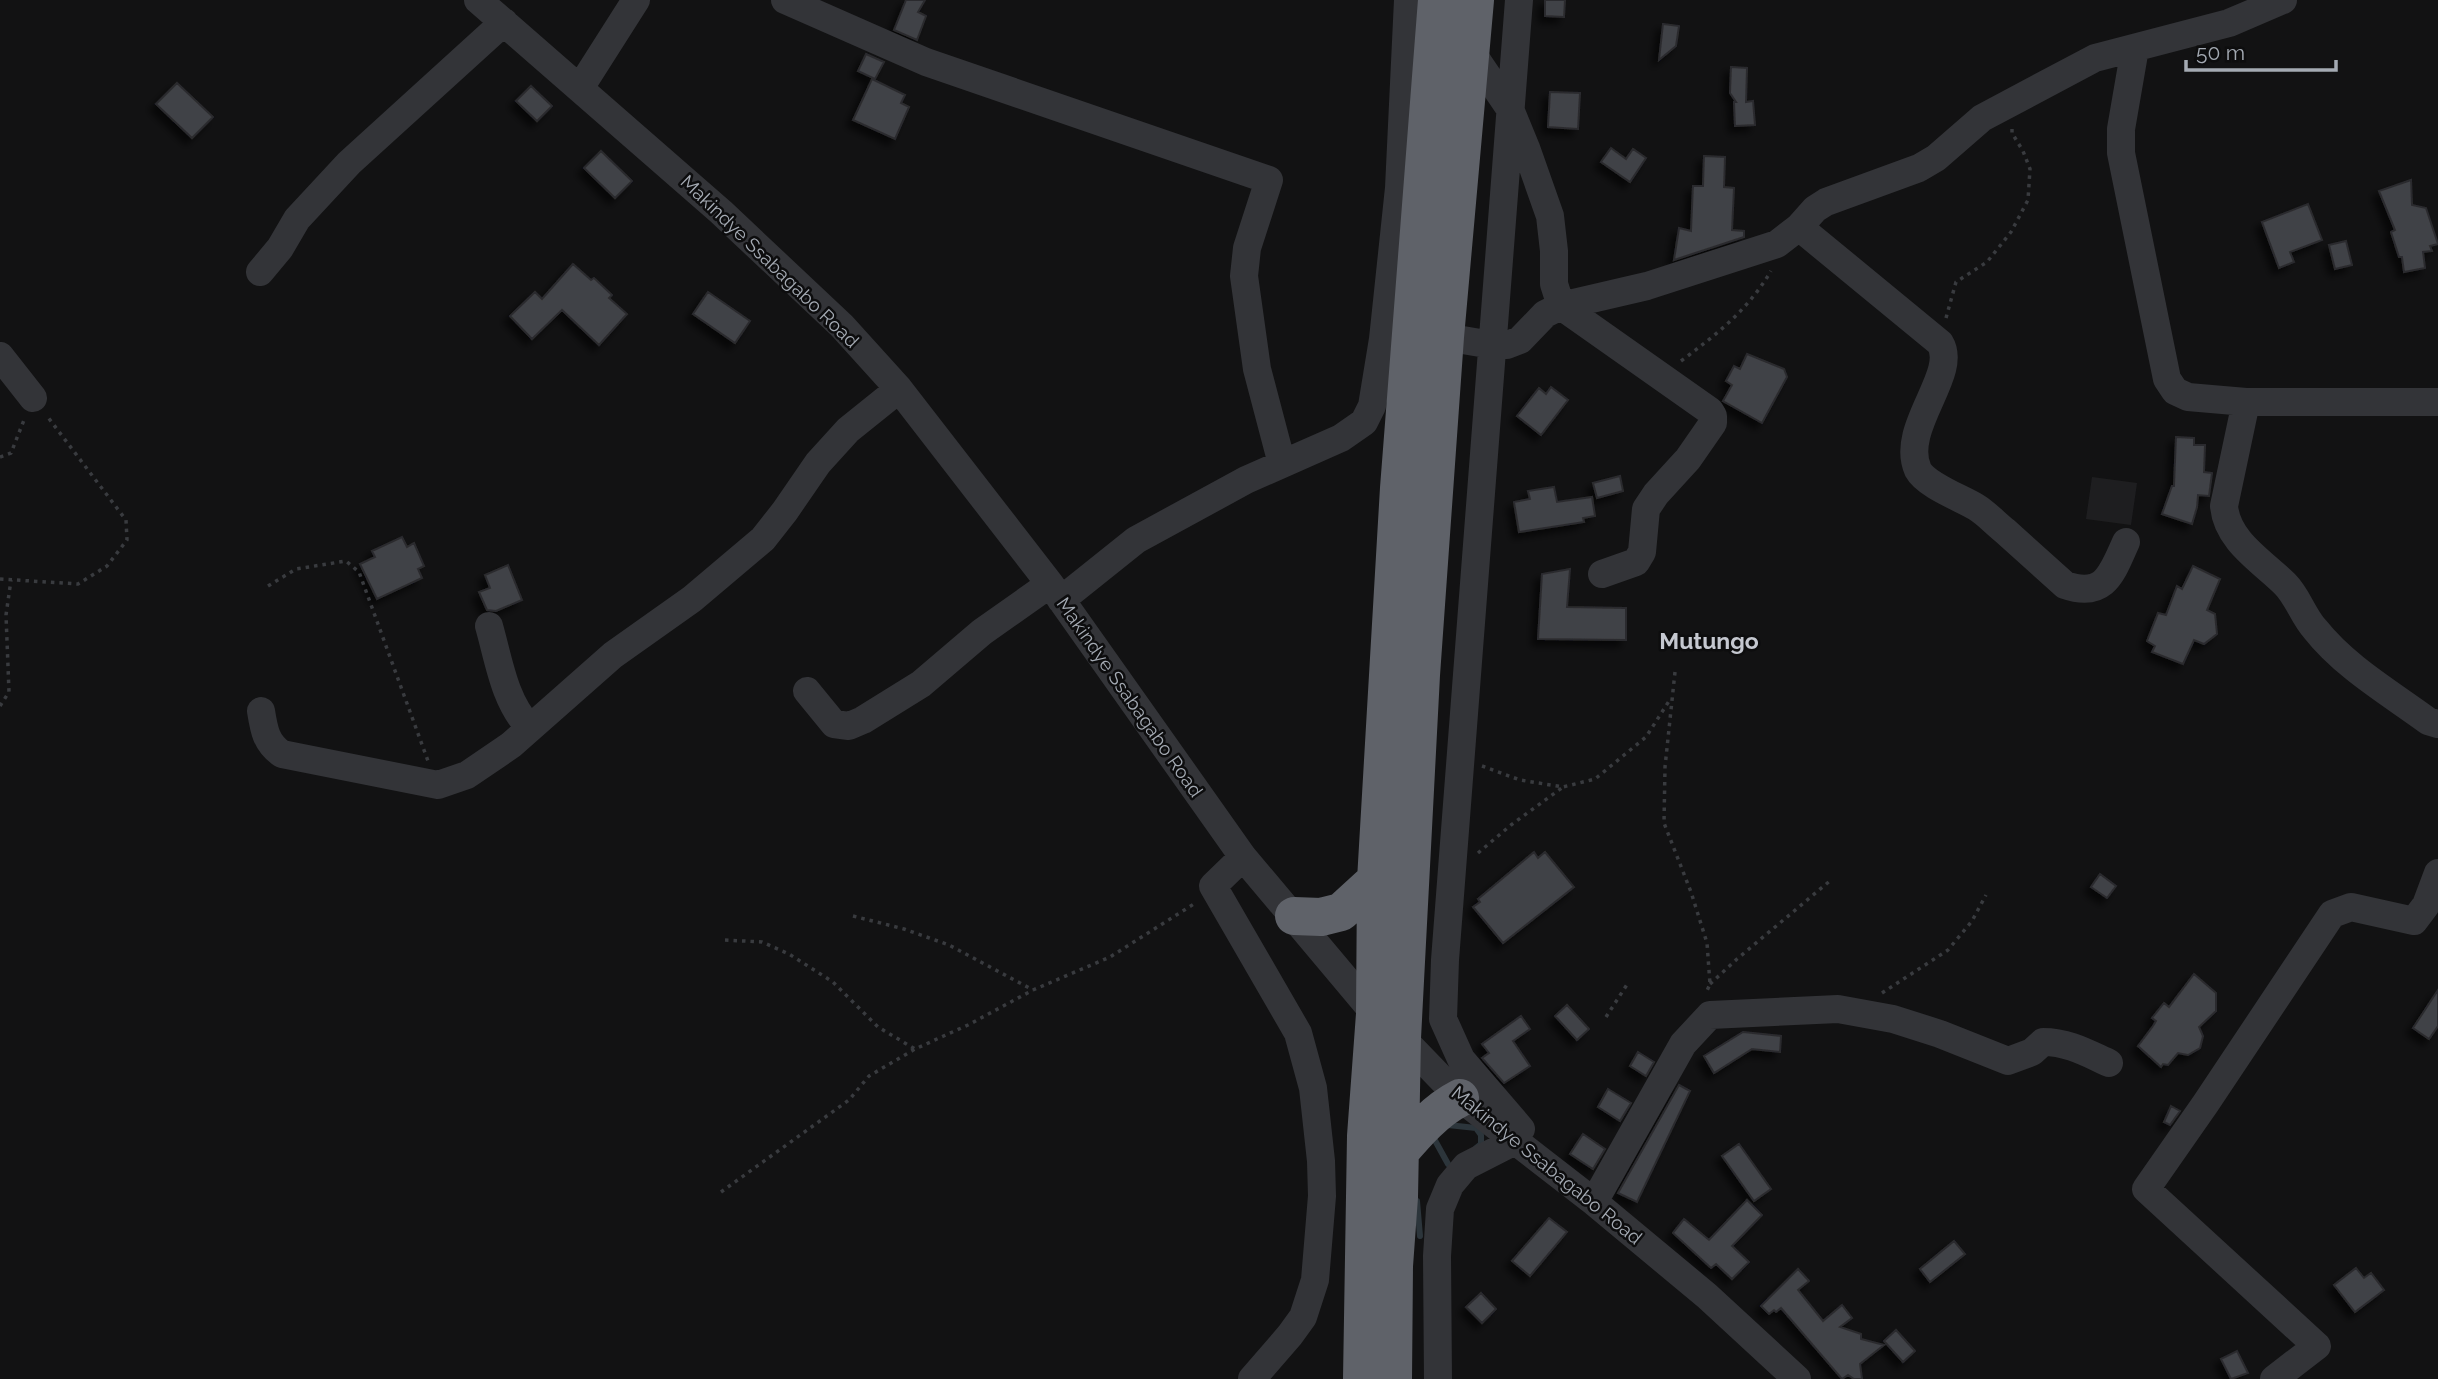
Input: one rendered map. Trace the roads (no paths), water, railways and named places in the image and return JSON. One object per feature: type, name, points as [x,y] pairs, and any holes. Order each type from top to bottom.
[{"type":"highway","points":[[1393,1379],[1399,1153],[1376,880],[1399,488],[1437,0]]},
{"type":"highway","points":[[1362,1379],[1366,1136],[1388,1026],[1421,675],[1445,337],[1475,0]]},
{"type":"highway","points":[[1294,916],[1321,917],[1341,912],[1376,880]]},
{"type":"highway","points":[[1399,1153],[1414,1135],[1449,1104],[1460,1098]]},
{"type":"street","name":"Makindye Ssabagabo Road","points":[[478,0],[732,221],[842,326],[899,390],[1055,592],[1243,857],[1388,1026],[1460,1098],[1594,1202],[1707,1296],[1797,1379]]},
{"type":"street","points":[[580,88],[636,0]]},
{"type":"street","points":[[785,0],[926,62],[1269,180],[1247,248],[1244,276],[1257,369],[1282,464]]},
{"type":"street","points":[[807,691],[834,724],[849,726],[863,720],[920,684],[982,632],[1055,592],[1136,540],[1246,480],[1341,438],[1364,422],[1372,406],[1383,339],[1399,188],[1408,0]]},
{"type":"street","points":[[1519,0],[1443,1019],[1461,1059],[1496,1102],[1570,1183]]},
{"type":"street","points":[[1445,337],[1507,345],[1520,340],[1545,314],[1561,306],[1647,286],[1788,236],[1815,209],[1826,202],[1919,168],[1936,158],[1982,118],[2095,58],[2229,23],[2283,0]]},
{"type":"street","points":[[260,272],[280,248],[297,219],[349,163],[504,22]]},
{"type":"street","points":[[2135,48],[2121,129],[2120,153],[2167,379],[2175,391],[2188,397],[2246,402],[2438,402]]},
{"type":"street","points":[[1472,53],[1510,109],[1550,216],[1554,284],[1561,306],[1710,411],[1713,416],[1713,423],[1688,459],[1646,509],[1642,552],[1636,562],[1602,574]]},
{"type":"street","points":[[1788,236],[1908,316],[1940,343],[1943,349],[1940,374],[1916,435],[1913,454],[1919,472],[1931,482],[1979,509],[2065,585],[2080,590],[2099,587],[2112,575],[2126,542]]},
{"type":"street","points":[[0,356],[33,398]]},
{"type":"street","points":[[261,711],[265,735],[272,746],[282,754],[438,785],[467,775],[511,745],[613,655],[692,599],[763,539],[818,463],[848,430],[899,390]]},
{"type":"street","points":[[2246,402],[2224,506],[2225,521],[2239,541],[2294,594],[2315,629],[2348,662],[2428,721],[2438,724]]},
{"type":"street","points":[[489,626],[512,703],[529,727]]},
{"type":"street","points":[[1243,857],[1213,886],[1298,1033],[1313,1088],[1322,1196],[1315,1280],[1303,1317],[1252,1379]]},
{"type":"street","points":[[2274,1379],[2317,1346],[2146,1189],[2332,914],[2351,907],[2414,921],[2426,905],[2438,873]]},
{"type":"street","points":[[1594,1202],[1690,1034],[1710,1015],[1838,1009],[1893,1019],[2008,1061],[2032,1052],[2043,1042],[2057,1042],[2071,1045],[2109,1063]]},
{"type":"street","points":[[1438,1379],[1437,1256],[1440,1209],[1450,1185],[1465,1166],[1515,1141]]},
{"type":"waterway","points":[[1448,1125],[1476,1128],[1481,1135],[1481,1144],[1476,1148]]},
{"type":"waterway","points":[[1432,1135],[1448,1164]]},
{"type":"waterway","points":[[1417,1201],[1420,1236]]},
{"type":"district","name":"Mutungo","points":[[1709,640]]}]
